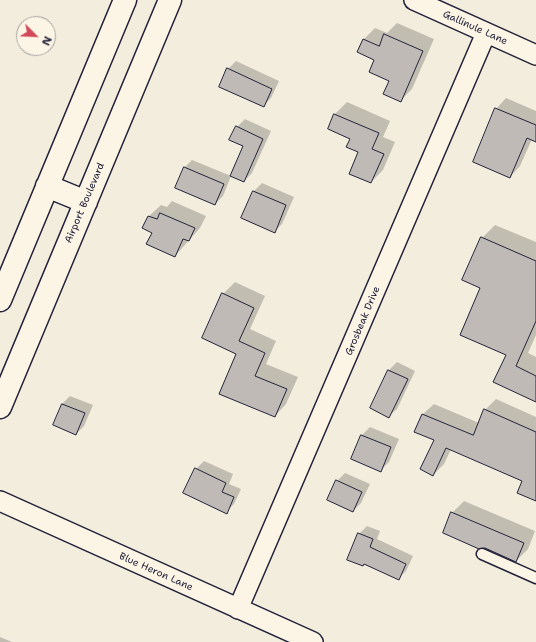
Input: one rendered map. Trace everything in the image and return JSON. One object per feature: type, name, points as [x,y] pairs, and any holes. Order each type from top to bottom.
[{"type":"main road","points":[[0,300],[125,0]]},
{"type":"main road","name":"Airport Boulevard","points":[[0,407],[170,0]]},
{"type":"main road","points":[[47,186],[86,202]]},
{"type":"street","name":"Gallinule Lane","points":[[414,0],[536,55]]},
{"type":"street","name":"Grosbeak Drive","points":[[238,609],[486,33]]},
{"type":"street","name":"Blue Heron Lane","points":[[0,501],[312,642]]},
{"type":"lane","points":[[482,554],[536,578]]},
{"type":"building","points":[[384,34],[423,51],[401,102],[383,94],[389,81],[369,72],[374,60],[357,52],[363,39],[379,46]]},
{"type":"building","points":[[227,68],[272,89],[264,107],[219,87]]},
{"type":"building","points":[[495,108],[536,125],[536,142],[527,138],[510,178],[473,162]]},
{"type":"building","points":[[334,114],[379,133],[372,149],[384,154],[371,183],[349,174],[358,152],[346,147],[350,139],[328,129]]},
{"type":"building","points":[[236,126],[263,139],[244,182],[230,176],[243,146],[229,140]]},
{"type":"building","points":[[184,167],[224,184],[215,205],[175,188]]},
{"type":"building","points":[[253,191],[286,205],[275,233],[241,218]]},
{"type":"building","points":[[160,213],[195,228],[189,241],[183,239],[175,257],[146,244],[152,233],[142,228],[148,216],[157,219]]},
{"type":"building","points":[[481,237],[536,261],[536,321],[516,366],[536,376],[536,402],[493,382],[506,355],[460,335],[480,288],[462,280]]},
{"type":"building","points":[[222,293],[254,308],[239,341],[265,353],[255,376],[287,389],[275,417],[219,394],[236,354],[202,338]]},
{"type":"building","points":[[388,370],[408,379],[389,418],[370,408]]},
{"type":"building","points":[[62,404],[85,413],[76,435],[53,425]]},
{"type":"building","points":[[484,409],[536,432],[536,501],[517,493],[522,481],[446,448],[433,476],[420,469],[434,440],[414,432],[422,414],[473,435]]},
{"type":"building","points":[[361,435],[391,447],[381,472],[351,459]]},
{"type":"building","points":[[195,468],[226,483],[222,492],[234,497],[227,514],[183,493]]},
{"type":"building","points":[[336,480],[362,492],[353,512],[327,500]]},
{"type":"building","points":[[451,512],[524,543],[516,562],[485,548],[479,549],[443,533]]},
{"type":"building","points":[[358,533],[373,539],[370,547],[406,564],[399,580],[364,564],[363,566],[347,560]]}]
